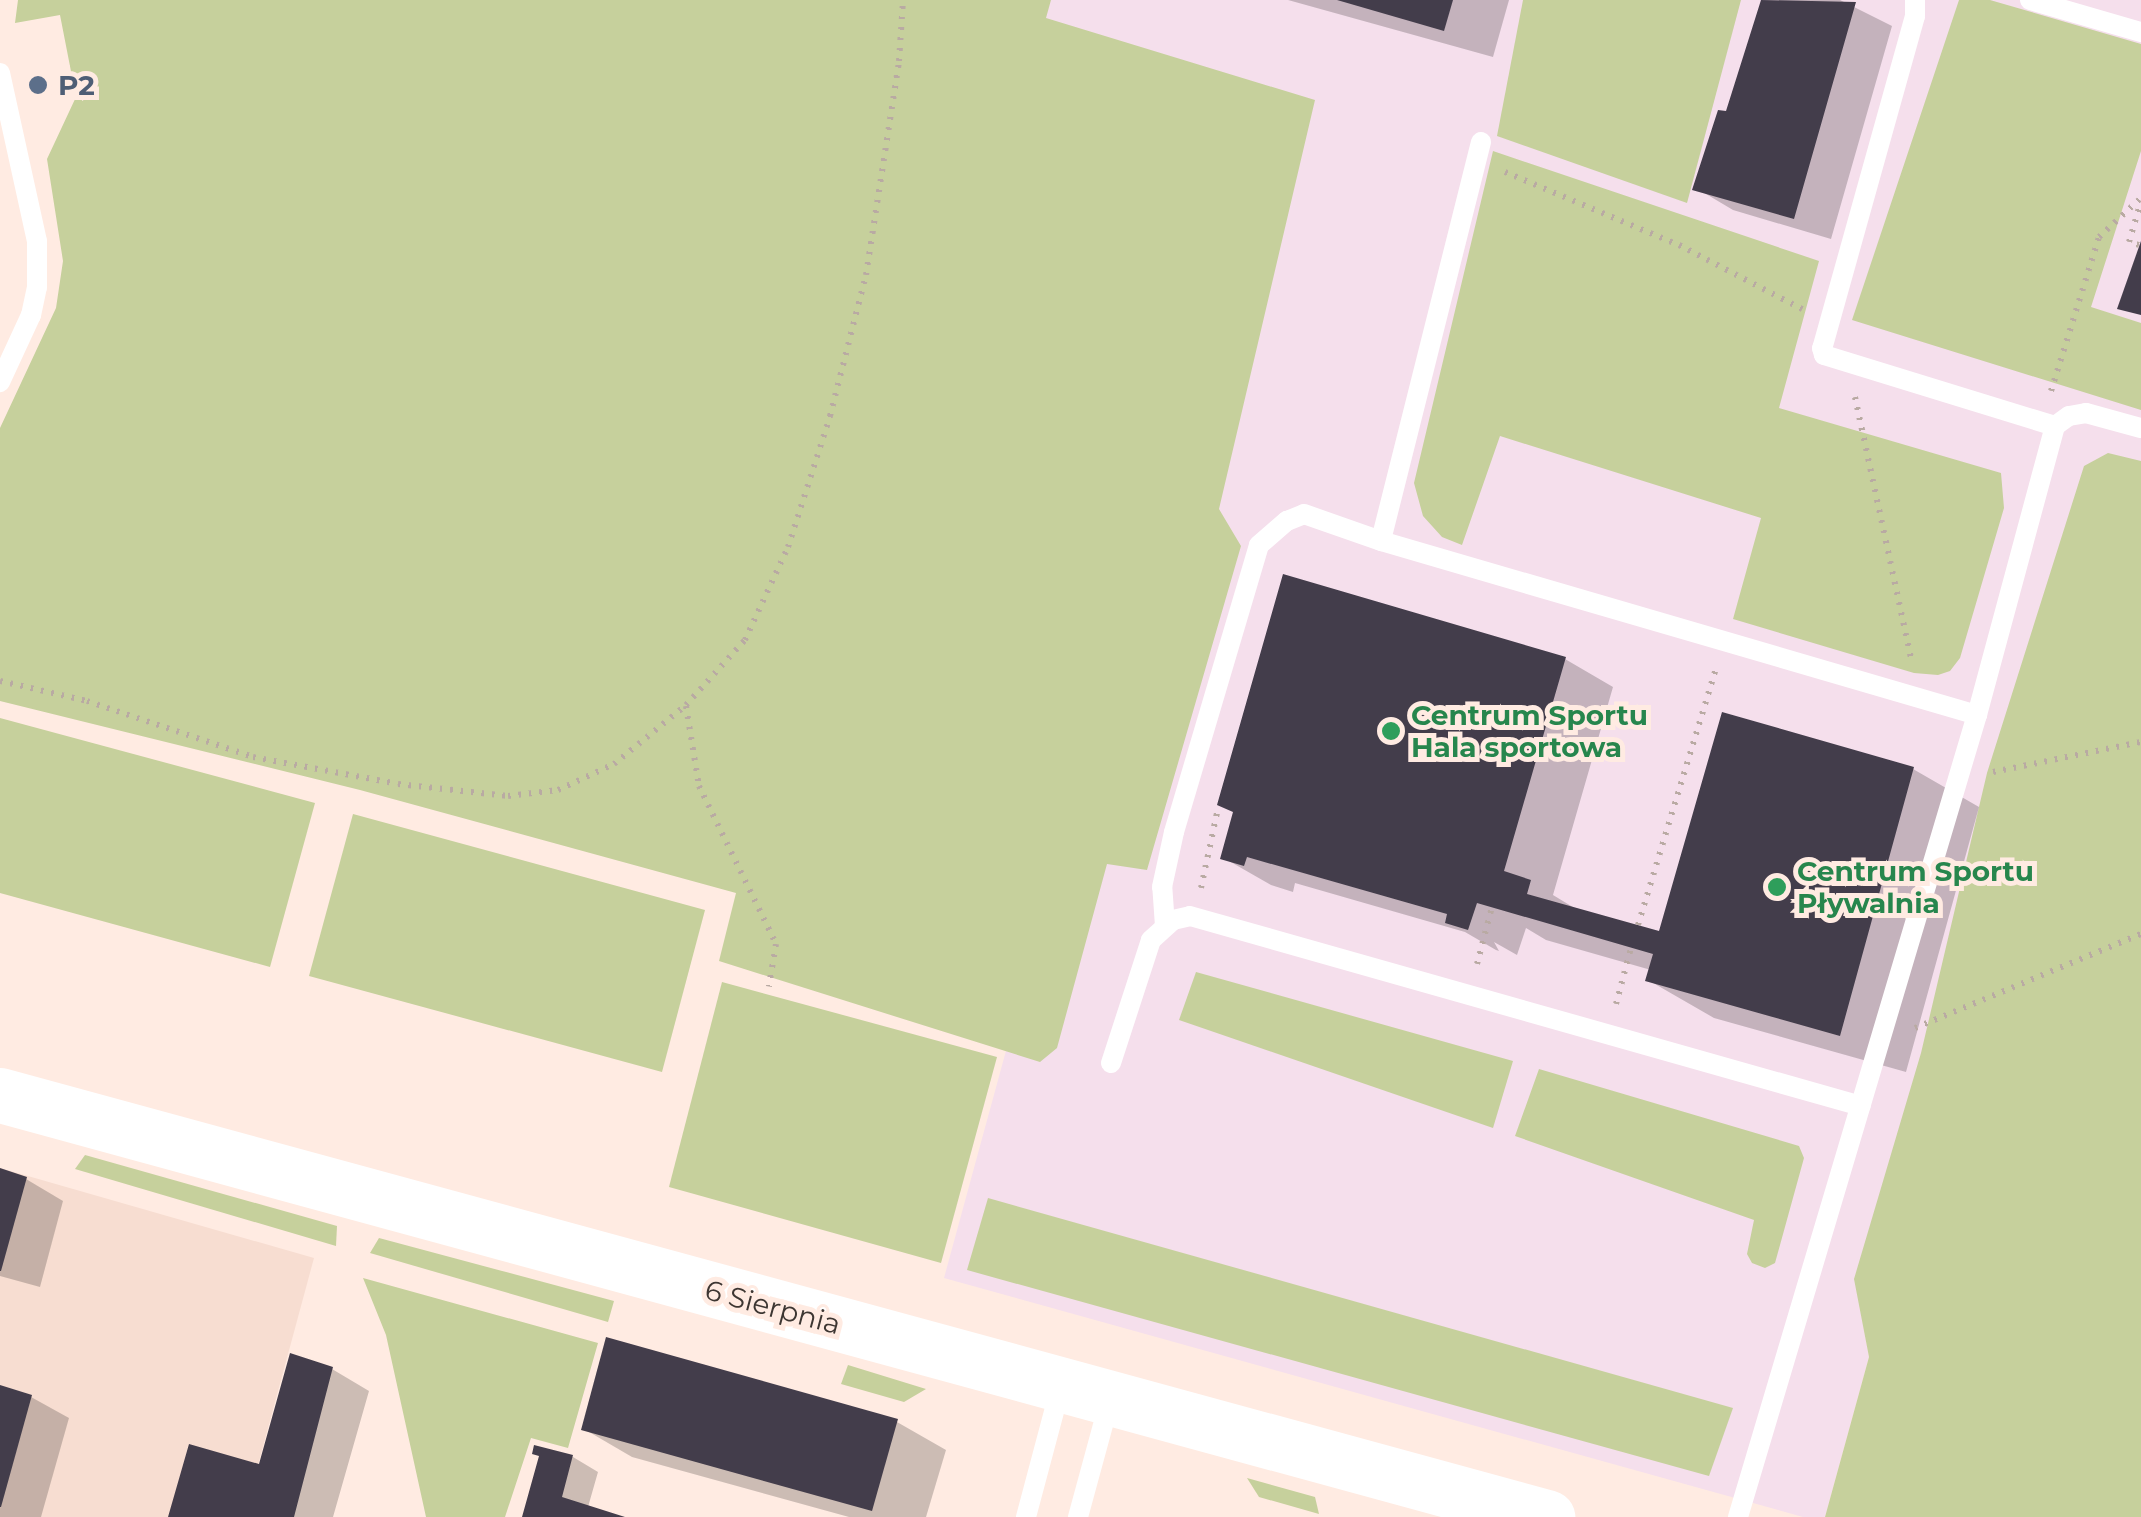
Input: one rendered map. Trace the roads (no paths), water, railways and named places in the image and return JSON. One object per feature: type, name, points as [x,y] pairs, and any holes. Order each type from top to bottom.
[{"type":"street","name":"6 Sierpnia","points":[[0,1095],[1547,1517]]},
{"type":"lane","points":[[1915,0],[1915,16],[1824,355],[2055,426]]},
{"type":"lane","points":[[2030,0],[2141,32]]},
{"type":"lane","points":[[0,73],[37,241],[37,287],[30,314],[0,382]]},
{"type":"lane","points":[[1381,540],[1478,151]]},
{"type":"lane","points":[[1738,1517],[1977,715],[2055,426],[2070,416],[2086,413],[2141,428]]},
{"type":"lane","points":[[1166,926],[1162,887],[1174,832],[1259,545],[1287,521],[1304,514],[1977,715]]},
{"type":"lane","points":[[1111,1063],[1145,950],[1166,926],[1181,916],[1202,917],[1860,1106]]},
{"type":"lane","points":[[1026,1517],[1086,1392]]},
{"type":"lane","points":[[1078,1517],[1086,1392]]},
{"type":"place","name":"P2","points":[[38,85]]},
{"type":"place","name":"Centrum Sportu Hala sportowa","points":[[1391,731]]},
{"type":"place","name":"Centrum Sportu Pływalnia","points":[[1777,887]]}]
